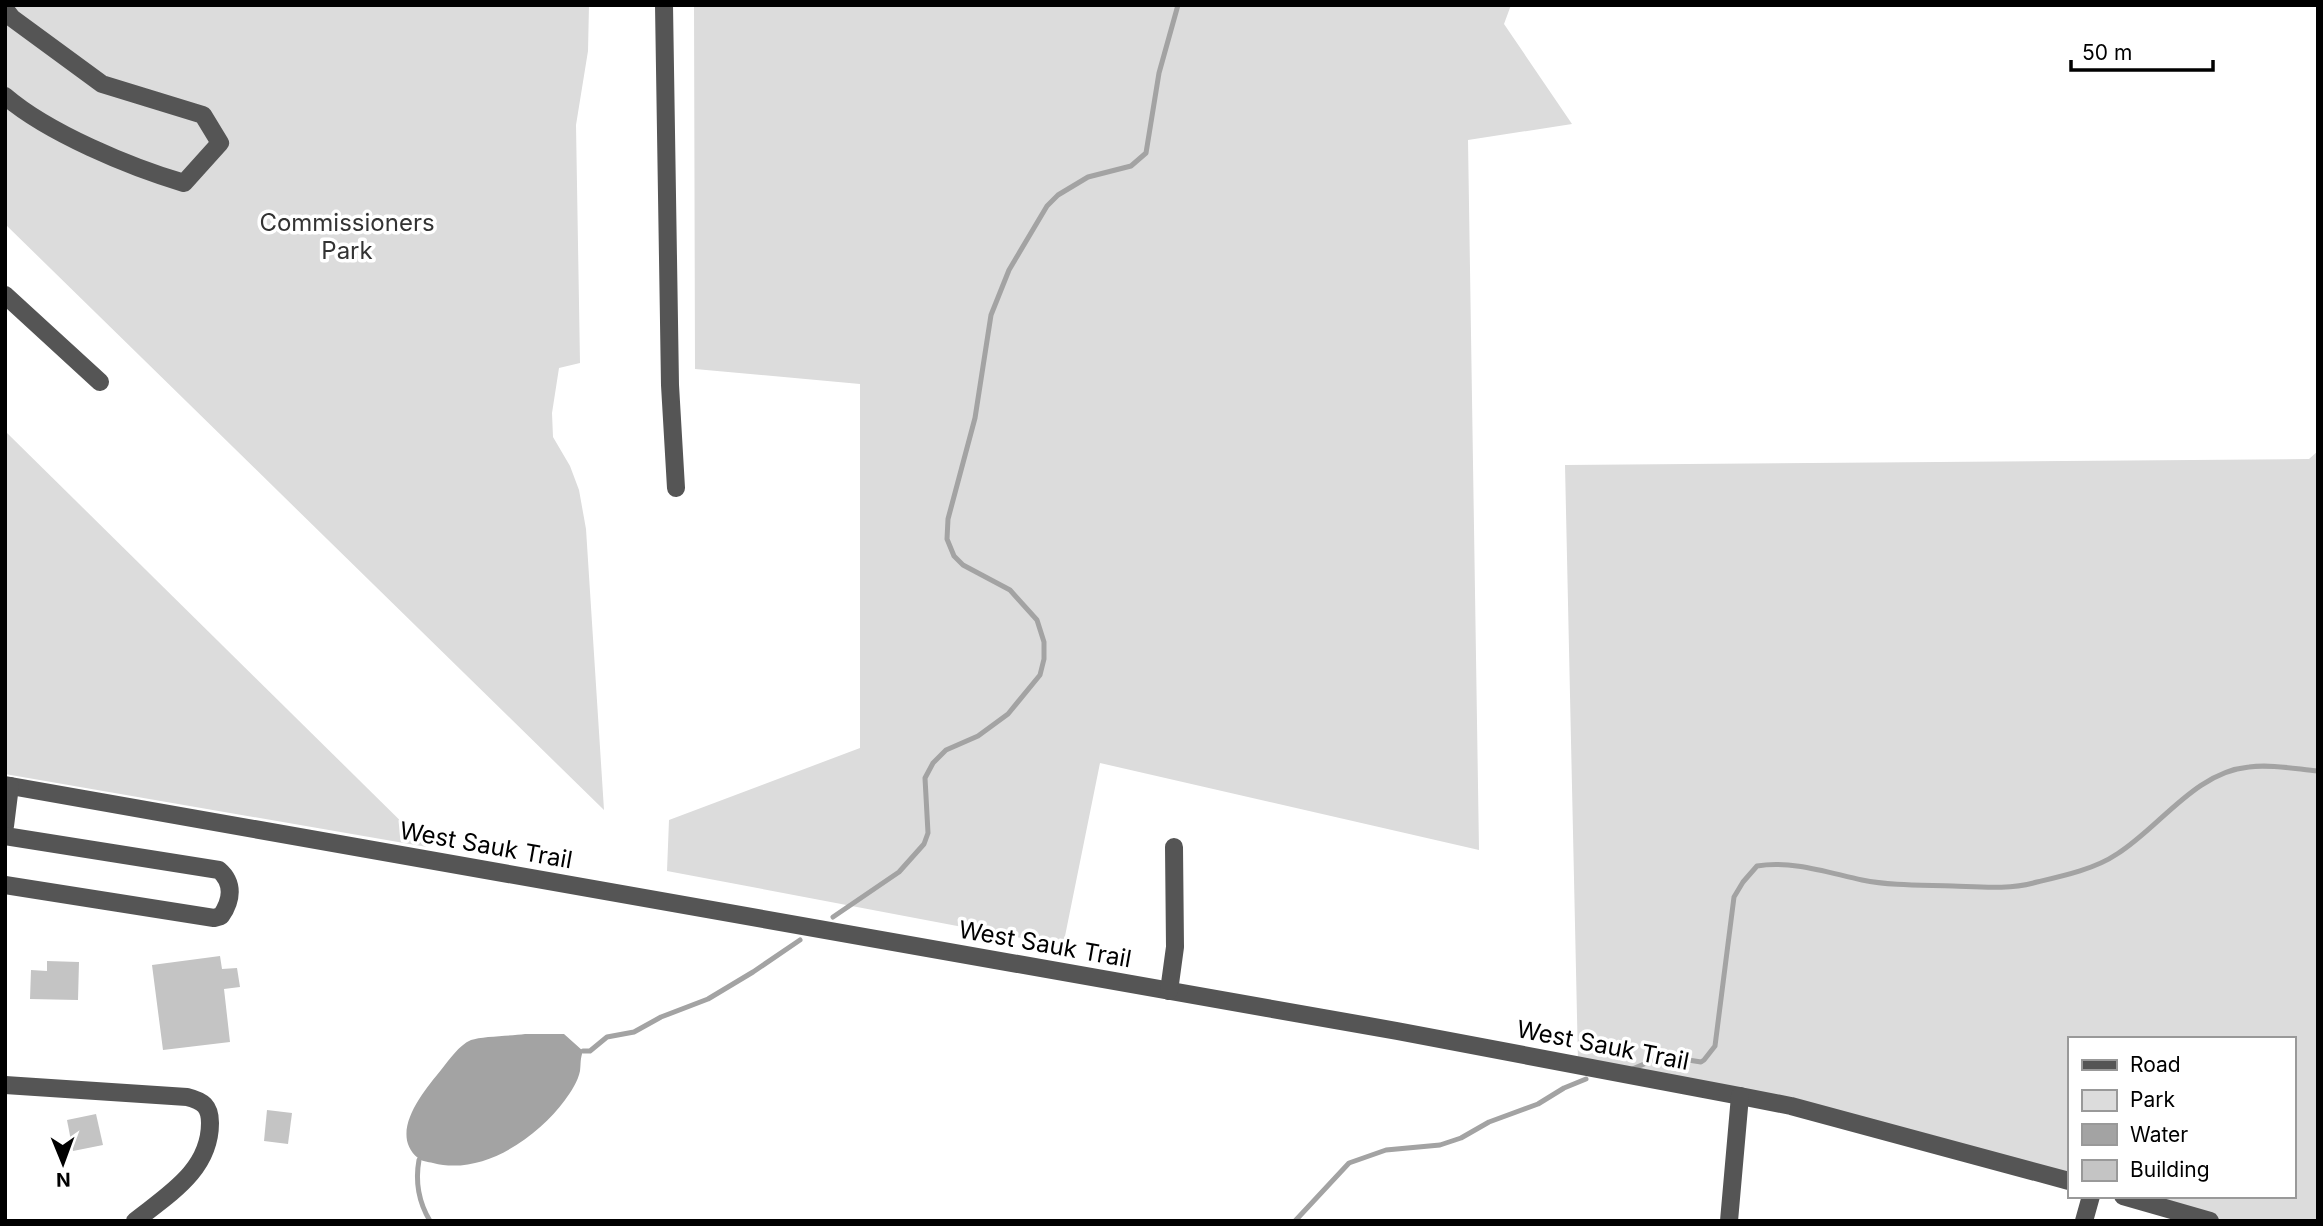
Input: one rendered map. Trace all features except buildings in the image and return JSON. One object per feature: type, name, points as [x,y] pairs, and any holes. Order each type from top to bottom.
[{"type":"street","points":[[664,5],[670,373],[677,488]]},
{"type":"street","points":[[5,9],[12,18],[102,84],[203,115],[220,143],[184,183],[149,172],[77,140],[18,107],[5,96]]},
{"type":"street","points":[[5,295],[100,382]]},
{"type":"street","points":[[5,826],[8,786]]},
{"type":"street","name":"West Sauk Trail","points":[[8,786],[1169,991],[1740,1096],[1791,1106],[2068,1181]]},
{"type":"street","points":[[5,836],[219,870],[227,877],[230,888],[229,904],[221,916],[214,918],[5,885]]},
{"type":"street","points":[[1169,991],[1175,947],[1174,847]]},
{"type":"street","points":[[5,1085],[201,1100],[209,1110],[210,1126],[205,1152],[196,1169],[135,1221]]},
{"type":"street","points":[[1729,1221],[1740,1096]]},
{"type":"street","points":[[2084,1221],[2090,1198]]},
{"type":"street","points":[[2130,1198],[2210,1221]]},
{"type":"green space","name":"Commissioners Park","points":[[5,5],[589,5],[588,51],[576,125],[580,363],[559,368],[552,413],[553,437],[570,466],[579,490],[586,529],[604,810],[5,224]]},
{"type":"green space","points":[[694,5],[1511,5],[1504,24],[1572,124],[1468,140],[1479,850],[1100,763],[1063,946],[667,871],[669,820],[860,748],[860,384],[695,369]]},
{"type":"green space","points":[[5,431],[427,847],[5,774]]},
{"type":"green space","points":[[2318,451],[2318,1221],[2222,1221],[2136,1198],[2295,1198],[2295,1037],[2068,1037],[2068,1180],[1578,1062],[1565,465],[2309,459]]},
{"type":"water","points":[[525,1034],[564,1034],[583,1051],[576,1082],[553,1114],[524,1140],[489,1159],[452,1166],[418,1158],[410,1148],[407,1137],[412,1112],[454,1053],[471,1040]]},
{"type":"waterway","points":[[833,917],[899,872],[924,844],[928,833],[925,778],[933,763],[946,750],[978,736],[1008,714],[1040,675],[1044,642],[1037,620],[1010,590],[963,565],[954,556],[947,539],[948,519],[975,418],[991,315],[1009,270],[1047,206],[1058,195],[1088,177],[1131,166],[1146,153],[1159,73],[1178,5]]},
{"type":"waterway","points":[[1630,1070],[1663,1056],[1701,1062],[1715,1046],[1734,897],[1757,866],[1797,866],[1862,880],[1896,884],[1995,887],[2026,885],[2078,871],[2108,859],[2133,843],[2195,790],[2230,771],[2266,766],[2318,771]]},
{"type":"waterway","points":[[583,1051],[590,1051],[607,1037],[634,1032],[661,1017],[708,999],[800,940]]},
{"type":"waterway","points":[[1295,1221],[1349,1163],[1386,1150],[1440,1145],[1461,1138],[1489,1122],[1538,1104],[1564,1088],[1586,1079]]},
{"type":"waterway","points":[[419,1160],[419,1191],[430,1221]]}]
